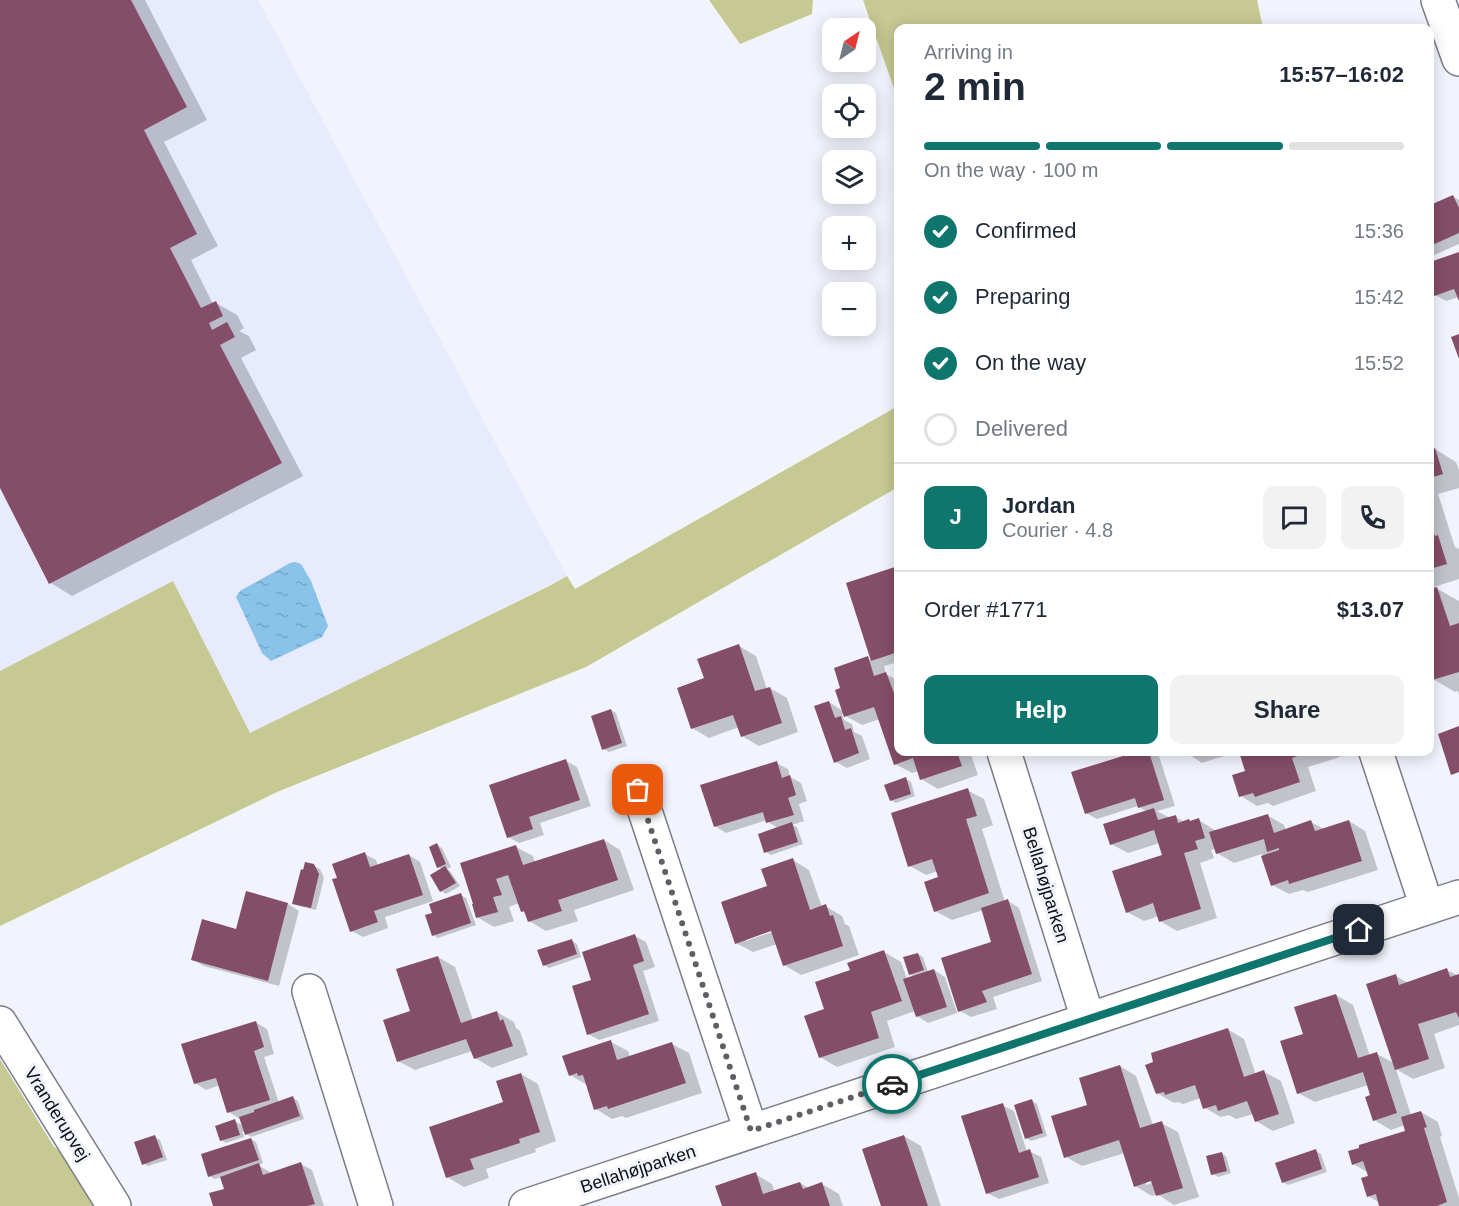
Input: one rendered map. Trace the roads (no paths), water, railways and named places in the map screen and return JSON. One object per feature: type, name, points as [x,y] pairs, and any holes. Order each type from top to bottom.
[{"type":"street","points":[[1438,0],[1459,59]]},
{"type":"street","name":"Bellahøjparken","points":[[1005,756],[1088,1020]]},
{"type":"street","points":[[1377,756],[1427,907]]},
{"type":"street","points":[[638,790],[751,1131]]},
{"type":"street","name":"Bellahøjparken","points":[[526,1206],[1459,897]]},
{"type":"street","points":[[309,991],[376,1206]]},
{"type":"street","name":"Vranderupvej","points":[[0,1023],[114,1206]]},
{"type":"water","points":[[295,562],[301,564],[311,581],[328,626],[322,637],[271,661],[262,653],[236,597],[240,591]]}]
